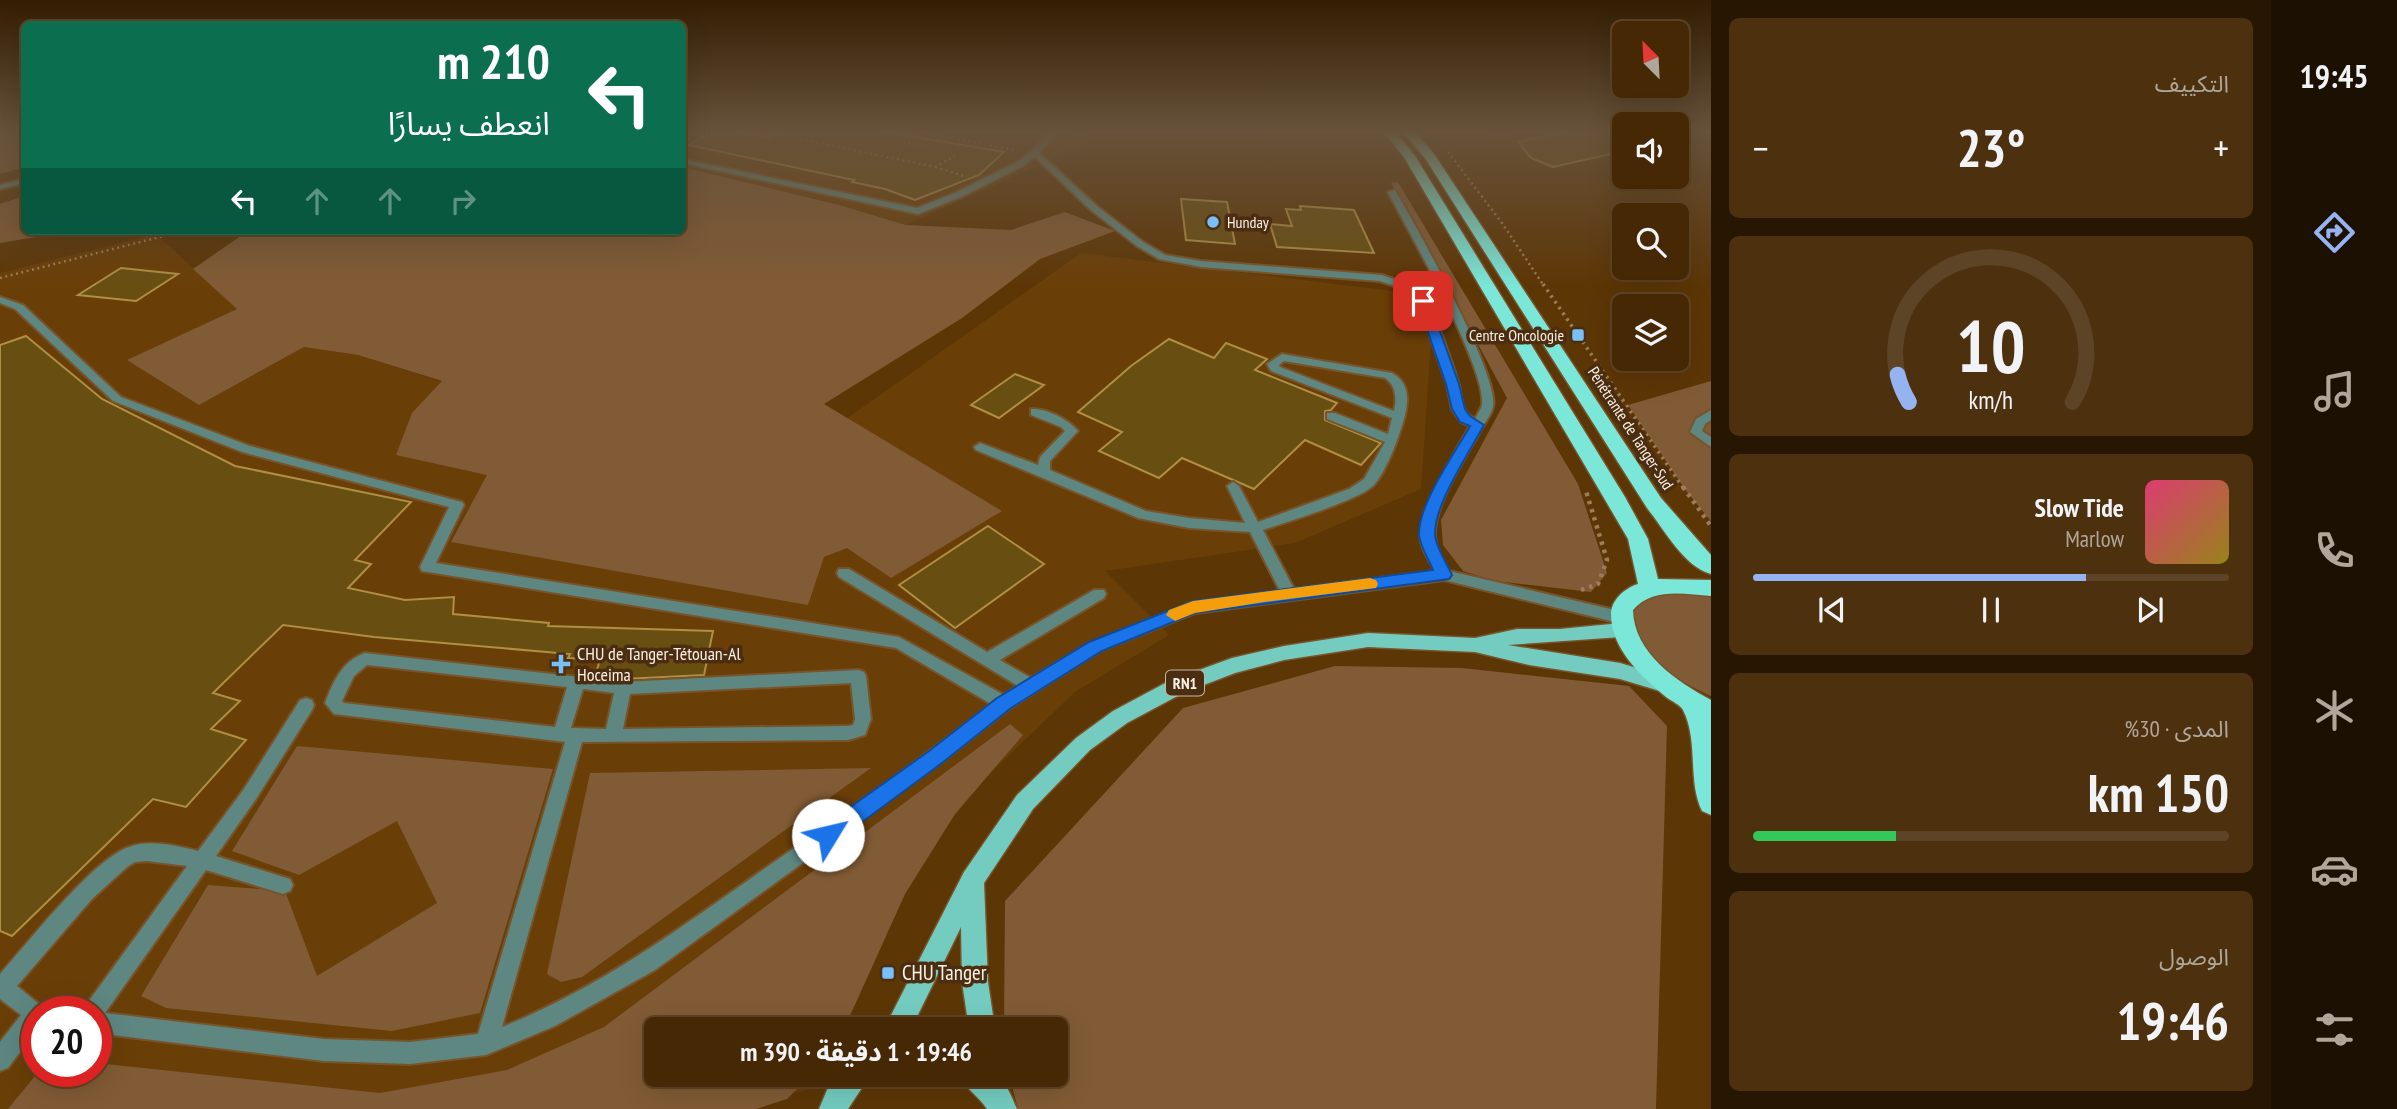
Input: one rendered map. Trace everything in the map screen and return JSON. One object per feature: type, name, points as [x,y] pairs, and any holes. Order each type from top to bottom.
[{"type":"highway","points":[[1425,183],[1638,539],[1649,586]]},
{"type":"highway","name":"Pénétrante de Tanger-Sud","points":[[1447,183],[1654,503],[1692,550],[1711,567]]},
{"type":"highway","points":[[1620,623],[1623,603],[1649,586],[1679,583],[1711,588]]},
{"type":"highway","name":"RN1","points":[[1620,623],[1636,656],[1664,684],[1702,708]]},
{"type":"highway","points":[[1702,708],[1711,803]]},
{"type":"main road","name":"RN1","points":[[1475,645],[1517,636],[1560,636],[1620,623]]},
{"type":"main road","name":"RN1","points":[[903,1017],[972,880],[1025,802],[1083,744],[1120,717],[1176,687],[1232,666],[1368,640],[1475,645],[1529,657],[1620,671],[1664,684]]},
{"type":"main road","points":[[972,880],[975,982],[980,1017]]},
{"type":"main road","points":[[833,1109],[836,1100],[846,1087]]},
{"type":"street","points":[[0,187],[17,183]]},
{"type":"street","points":[[785,183],[918,211],[983,183]]},
{"type":"street","points":[[1067,183],[1095,209],[1140,244],[1162,257],[1201,264],[1382,278],[1403,286],[1423,301],[1453,384],[1458,409],[1465,419],[1478,425]]},
{"type":"street","points":[[1392,192],[1467,339],[1489,394],[1488,406],[1437,499],[1427,524],[1427,538],[1444,575]]},
{"type":"street","points":[[0,300],[19,307],[117,399],[246,449],[457,505],[427,567],[899,643],[1004,703]]},
{"type":"street","points":[[980,447],[1143,515],[1189,523],[1256,528],[1354,492],[1368,482],[1392,440],[1403,399],[1401,389],[1388,375],[1282,357],[1273,364],[1275,369],[1397,416]]},
{"type":"street","points":[[1035,412],[1065,424],[1072,431],[1044,460],[1044,472]]},
{"type":"street","points":[[1711,414],[1700,422],[1696,432],[1711,443]]},
{"type":"street","points":[[1331,416],[1392,440]]},
{"type":"street","points":[[1233,486],[1289,594]]},
{"type":"street","points":[[844,573],[1032,687]]},
{"type":"street","points":[[112,1024],[324,1050],[410,1053],[486,1044],[548,1019],[648,963],[925,765],[1004,703],[1096,646],[1193,608],[1444,575],[1620,623]]},
{"type":"street","points":[[989,660],[1099,594]]},
{"type":"street","points":[[365,659],[577,682],[623,688],[858,676],[863,719],[859,730],[848,733],[568,735],[340,709],[333,703],[340,683],[353,664],[365,659]]},
{"type":"street","points":[[486,1044],[568,735],[577,682]]},
{"type":"street","points":[[613,736],[623,688]]},
{"type":"street","points":[[105,996],[250,794],[306,705]]},
{"type":"street","points":[[21,1003],[1,987],[106,872],[130,855],[155,853],[202,862],[283,885]]},
{"type":"street","points":[[0,1060],[21,1033]]},
{"type":"path","points":[[1472,183],[1502,223],[1638,425],[1711,526]]},
{"type":"path","points":[[0,278],[167,235]]},
{"type":"path","points":[[1572,590],[1588,589],[1598,584],[1607,560],[1595,516],[1581,482]]},
{"type":"shaded area","points":[[686,183],[748,183],[906,225],[1011,230],[1065,212],[1115,231],[1040,259],[962,318],[824,404],[1002,511],[891,578],[847,548],[824,557],[808,605],[451,542],[487,475],[396,455],[412,413],[442,381],[358,355],[304,347],[199,405],[127,360],[237,309],[193,269],[242,235],[686,235]]},
{"type":"shaded area","points":[[748,183],[1000,183],[906,225]]},
{"type":"shaded area","points":[[1391,183],[1398,183],[1578,484],[1607,573],[1591,592],[1495,581],[1463,571],[1443,545],[1441,520],[1507,398]]},
{"type":"shaded area","points":[[21,197],[21,235],[48,235],[0,243],[0,204]]},
{"type":"shaded area","name":"CHU de Tanger-Tétouan-Al Hoceima","points":[[157,235],[238,309],[199,405],[304,347],[358,355],[483,395],[846,419],[1081,253],[1434,296],[1421,489],[1295,543],[1105,571],[1169,635],[1075,692],[982,781],[894,893],[677,1017],[644,1017],[644,1087],[813,1087],[718,1109],[0,1109],[0,273]]},
{"type":"shaded area","points":[[1711,381],[1711,521],[1687,492],[1628,405]]},
{"type":"shaded area","points":[[1645,590],[1711,593],[1711,696],[1654,663],[1637,644],[1631,631],[1630,600]]},
{"type":"shaded area","points":[[1335,666],[1462,668],[1629,686],[1667,726],[1656,1109],[1018,1109],[1012,1087],[1068,1087],[1068,1017],[1004,1017],[1005,901],[1183,708]]},
{"type":"shaded area","points":[[1010,724],[1023,735],[955,814],[905,894],[849,1017],[644,1017],[644,1087],[799,1087],[787,1099],[756,1109],[8,1109],[26,1087],[112,1087],[112,1065],[380,1093],[507,1070],[604,1027]]},
{"type":"shaded area","points":[[297,746],[553,769],[480,1013],[392,1031],[166,1008],[141,996],[208,885],[285,891],[317,976],[437,903],[397,821],[299,875],[232,851]]},
{"type":"shaded area","points":[[871,768],[582,977],[561,982],[547,974],[590,773]]},
{"type":"building","points":[[856,183],[959,183],[915,200],[885,189]]},
{"type":"building","points":[[1181,199],[1227,202],[1235,244],[1186,240]]},
{"type":"building","points":[[1300,206],[1354,210],[1374,253],[1277,247],[1270,224],[1292,226],[1286,209],[1301,210]]},
{"type":"building","points":[[121,268],[178,274],[136,301],[78,295]]},
{"type":"building","points":[[26,336],[102,399],[235,466],[411,502],[355,560],[371,564],[348,588],[405,600],[454,597],[453,614],[549,623],[548,626],[713,631],[704,675],[623,679],[595,676],[600,660],[568,658],[570,654],[374,637],[283,625],[213,693],[240,701],[211,729],[246,740],[186,807],[153,799],[12,936],[0,931],[0,345]]},
{"type":"building","points":[[1169,339],[1214,358],[1226,343],[1267,359],[1255,370],[1337,403],[1331,410],[1325,411],[1325,420],[1381,443],[1361,465],[1305,440],[1254,489],[1182,458],[1159,478],[1099,451],[1122,432],[1078,412],[1131,366]]},
{"type":"building","points":[[1015,374],[1044,385],[999,418],[971,405]]},
{"type":"building","points":[[988,526],[1044,564],[955,628],[899,585]]},
{"type":"slow traffic","points":[[1175,615],[1193,608],[1264,596],[1370,584]]},
{"type":"place","name":"Hunday","points":[[1213,222]]},
{"type":"place","name":"Centre Oncologie","points":[[1578,335]]},
{"type":"place","name":"CHU de Tanger-Tétouan-Al Hoceima","points":[[561,664]]},
{"type":"place","name":"CHU Tanger","points":[[888,973]]},
{"type":"route","points":[[828,835],[936,757],[1004,703],[1096,646],[1193,608],[1264,596],[1444,575],[1427,538],[1427,524],[1437,499],[1478,425],[1465,419],[1458,409],[1453,384],[1423,301]]}]
